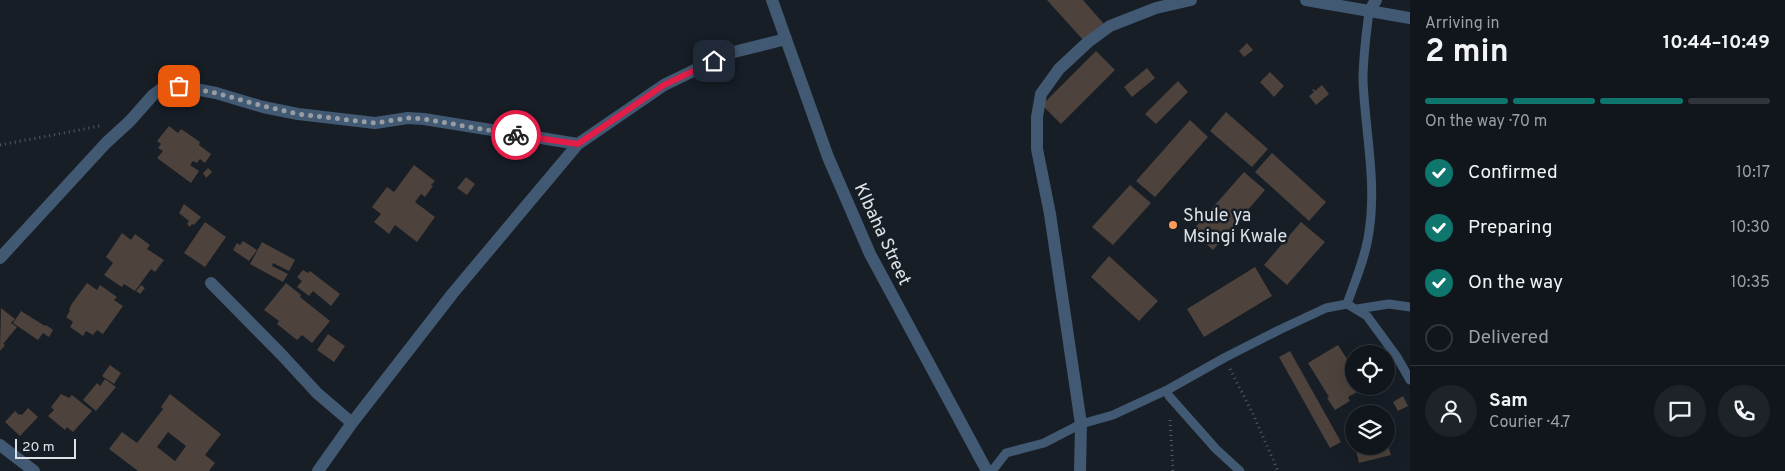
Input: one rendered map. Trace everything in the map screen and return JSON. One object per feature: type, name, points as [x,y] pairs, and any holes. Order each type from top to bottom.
[{"type":"street","name":"KIbaha Street","points":[[772,0],[828,156],[870,254],[987,471]]},
{"type":"street","points":[[1080,471],[1081,424],[1050,214],[1036,149],[1037,117],[1041,94],[1059,69],[1088,42],[1110,26],[1156,4],[1191,0]]},
{"type":"street","points":[[1306,0],[1410,18]]},
{"type":"street","points":[[1369,12],[1376,0]]},
{"type":"street","points":[[318,471],[352,423],[452,293],[578,144],[664,85],[730,53],[786,39]]},
{"type":"street","points":[[0,258],[106,142],[130,121],[153,95],[166,86],[179,86],[216,93],[298,114],[375,123],[408,118],[424,119],[578,144]]},
{"type":"street","points":[[211,283],[282,354],[317,393],[352,423]]},
{"type":"street","points":[[0,445],[34,471]]},
{"type":"lane","points":[[1347,304],[1365,251],[1372,204],[1370,151],[1363,81],[1364,46],[1369,12]]},
{"type":"lane","points":[[992,471],[1006,453],[1044,442],[1081,424],[1121,412],[1169,389],[1224,358],[1326,308],[1347,304],[1367,316],[1410,380]]},
{"type":"lane","points":[[1357,309],[1388,304],[1410,308]]},
{"type":"lane","points":[[1169,396],[1216,449],[1240,471]]},
{"type":"path","points":[[0,145],[130,121]]},
{"type":"path","points":[[1224,358],[1253,414],[1278,471]]},
{"type":"path","points":[[1169,396],[1173,471]]},
{"type":"building","points":[[1047,0],[1083,0],[1104,24],[1084,41]]},
{"type":"building","points":[[1247,43],[1253,50],[1244,57],[1239,51]]},
{"type":"building","points":[[1096,51],[1115,70],[1061,124],[1042,105]]},
{"type":"building","points":[[1147,68],[1155,78],[1132,97],[1124,87]]},
{"type":"building","points":[[1270,72],[1284,86],[1274,97],[1260,82]]},
{"type":"building","points":[[1178,81],[1188,92],[1156,124],[1145,114]]},
{"type":"building","points":[[1322,85],[1329,94],[1316,105],[1309,96],[1314,92],[1312,90],[1314,89],[1315,91]]},
{"type":"building","points":[[1226,112],[1268,149],[1252,167],[1210,131]]},
{"type":"building","points":[[1190,120],[1208,137],[1155,197],[1136,181]]},
{"type":"building","points":[[169,126],[178,133],[181,129],[200,142],[199,145],[211,154],[205,163],[200,159],[197,163],[193,161],[190,165],[199,171],[191,183],[157,158],[163,151],[158,148],[161,144],[157,141]]},
{"type":"building","points":[[1272,153],[1326,202],[1309,221],[1255,172]]},
{"type":"building","points":[[414,165],[435,181],[425,197],[421,194],[415,202],[435,217],[417,242],[395,225],[389,234],[374,222],[381,214],[372,207],[387,187],[394,192]]},
{"type":"building","points":[[208,168],[212,172],[206,178],[203,173]]},
{"type":"building","points":[[1244,172],[1265,190],[1213,250],[1192,231]]},
{"type":"building","points":[[466,177],[475,184],[467,195],[457,188]]},
{"type":"building","points":[[1130,185],[1151,203],[1113,245],[1092,227]]},
{"type":"building","points":[[184,204],[201,217],[190,227],[187,224],[189,221],[179,213]]},
{"type":"building","points":[[205,222],[226,237],[205,267],[184,253]]},
{"type":"building","points":[[1301,222],[1325,242],[1287,285],[1264,265]]},
{"type":"building","points":[[122,233],[131,240],[135,234],[150,245],[147,249],[164,260],[155,272],[151,269],[135,291],[124,284],[122,287],[104,275],[113,263],[106,257]]},
{"type":"building","points":[[243,241],[257,250],[249,261],[233,250],[237,243],[240,245]]},
{"type":"building","points":[[262,242],[295,260],[289,271],[273,263],[272,266],[288,274],[283,282],[250,264]]},
{"type":"building","points":[[1109,256],[1158,301],[1139,321],[1091,277]]},
{"type":"building","points":[[1255,267],[1272,296],[1204,337],[1187,309]]},
{"type":"building","points":[[303,270],[308,273],[310,271],[340,294],[331,306],[313,291],[309,296],[297,287],[302,281],[297,277]]},
{"type":"building","points":[[87,283],[97,290],[100,285],[117,297],[114,300],[123,306],[103,334],[97,330],[93,335],[86,331],[83,336],[70,327],[73,322],[66,317],[71,305]]},
{"type":"building","points":[[286,283],[330,321],[312,343],[302,335],[297,340],[277,324],[279,321],[264,310]]},
{"type":"building","points":[[141,285],[145,288],[140,294],[136,291]]},
{"type":"building","points":[[1,308],[15,319],[11,323],[17,327],[3,344],[5,345],[0,351]]},
{"type":"building","points":[[21,311],[53,330],[49,337],[43,333],[38,340],[13,323]]},
{"type":"building","points":[[328,334],[345,346],[334,362],[317,350]]},
{"type":"building","points":[[1338,345],[1345,356],[1345,395],[1352,395],[1348,397],[1350,401],[1335,410],[1308,363]]},
{"type":"building","points":[[1290,351],[1341,442],[1330,448],[1279,357]]},
{"type":"building","points":[[110,365],[121,373],[114,384],[102,376]]},
{"type":"building","points":[[105,379],[116,387],[96,411],[83,400],[97,383],[100,386]]},
{"type":"building","points":[[61,394],[69,398],[72,395],[92,411],[73,432],[67,427],[65,430],[48,416],[54,410],[51,407]]},
{"type":"building","points":[[170,394],[221,434],[205,455],[215,463],[209,471],[138,471],[109,449],[122,432],[137,443],[163,409],[161,407]],"holes":[[[168,432],[186,446],[175,461],[157,447]]]},
{"type":"building","points":[[1403,396],[1408,406],[1398,411],[1393,402]]},
{"type":"building","points":[[28,408],[38,417],[20,436],[5,422],[15,411],[22,415]]},
{"type":"building","points":[[1357,455],[1391,455],[1359,463]]},
{"type":"way so far","points":[[179,86],[216,93],[298,114],[375,123],[408,118],[424,119],[516,135]]},
{"type":"place","name":"Shule ya Msingi Kwale","points":[[1173,225]]},
{"type":"route","points":[[516,135],[578,144],[664,85],[714,61]]}]
